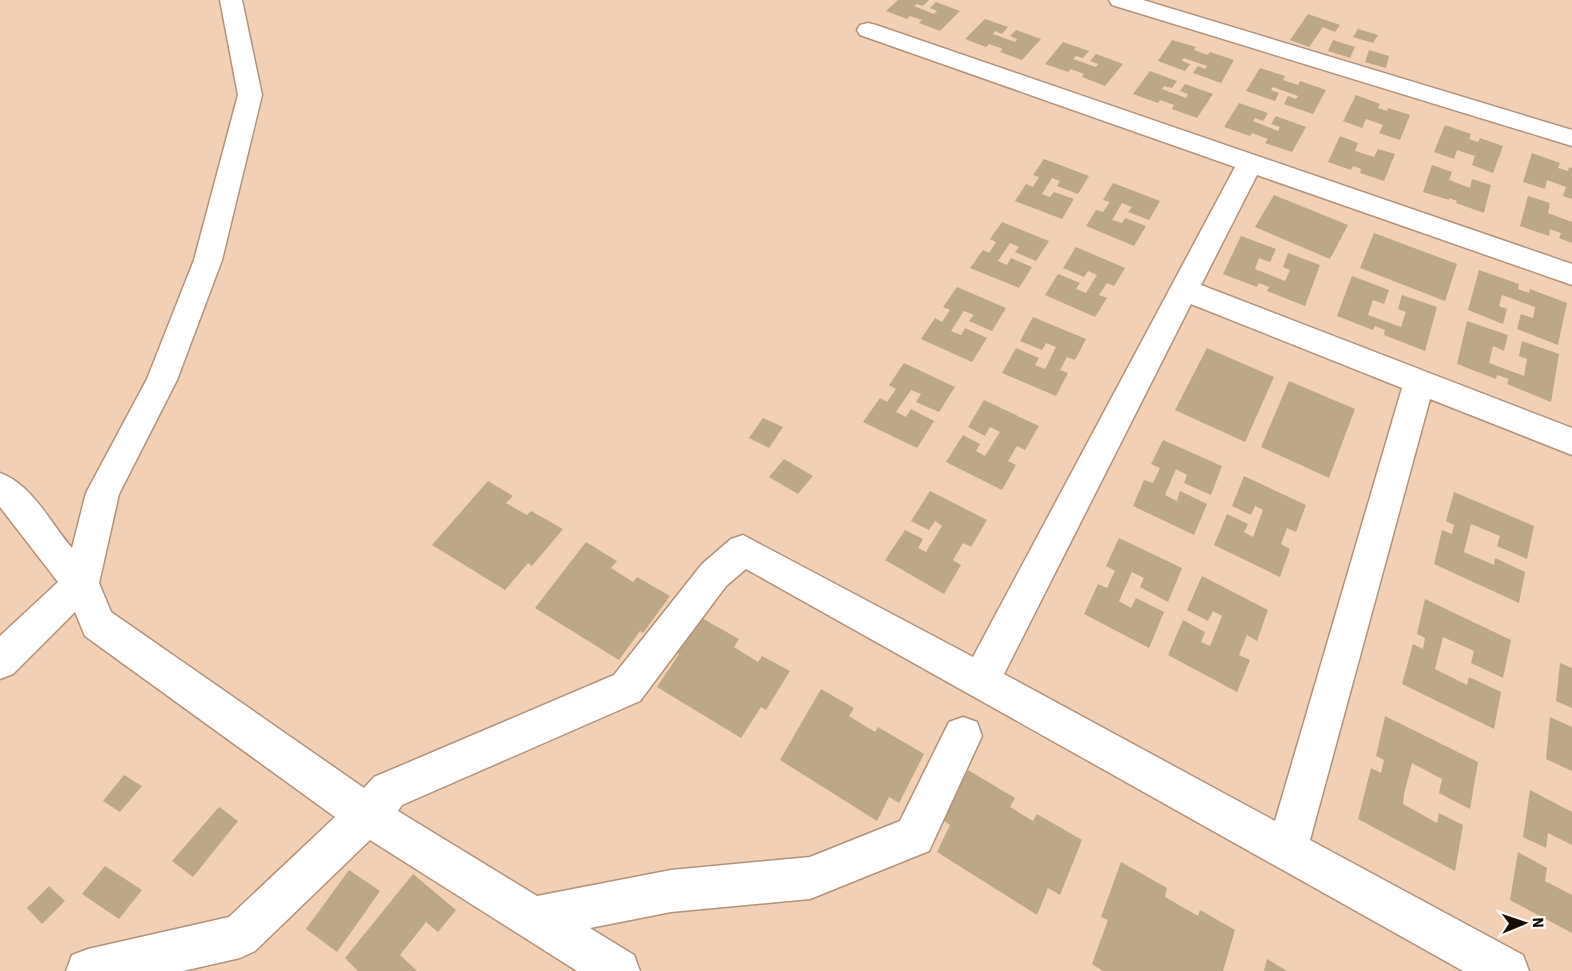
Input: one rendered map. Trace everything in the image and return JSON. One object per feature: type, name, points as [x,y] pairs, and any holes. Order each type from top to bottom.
[{"type":"street","points":[[0,661],[81,583],[103,493],[162,380],[208,260],[250,95],[231,0]]},
{"type":"street","points":[[1120,0],[1572,138]]},
{"type":"street","points":[[868,30],[1572,275]]},
{"type":"street","points":[[980,681],[1250,163]]},
{"type":"street","points":[[1184,290],[1572,442]]},
{"type":"street","points":[[1287,849],[1419,382]]},
{"type":"street","points":[[0,487],[14,499],[50,548],[81,583],[98,624],[367,815],[618,971]]},
{"type":"street","points":[[88,971],[156,963],[240,936],[367,815],[388,791],[627,688],[714,575],[742,550],[1507,971]]},
{"type":"street","points":[[533,918],[671,891],[810,878],[914,836],[963,736]]},
{"type":"building","points":[[898,0],[929,0],[923,6],[917,4],[914,6],[934,14],[937,11],[930,8],[936,2],[960,11],[940,31],[919,23],[922,20],[910,16],[907,19],[886,11]]},
{"type":"building","points":[[1308,14],[1340,25],[1335,32],[1323,27],[1309,47],[1290,40]]},
{"type":"building","points":[[985,19],[1008,27],[1002,34],[995,31],[993,34],[1015,42],[1017,39],[1010,36],[1016,30],[1041,39],[1022,60],[1000,52],[1003,49],[989,44],[986,47],[965,39]]},
{"type":"building","points":[[1358,29],[1378,35],[1373,43],[1353,37]]},
{"type":"building","points":[[1172,40],[1196,47],[1194,50],[1208,55],[1210,52],[1234,60],[1221,83],[1193,73],[1198,66],[1205,69],[1207,66],[1184,58],[1182,61],[1190,64],[1185,71],[1158,61]]},
{"type":"building","points":[[1333,40],[1355,47],[1350,58],[1328,51]]},
{"type":"building","points":[[1063,42],[1089,51],[1083,58],[1076,56],[1073,59],[1096,67],[1098,64],[1090,61],[1096,54],[1123,64],[1105,86],[1082,77],[1084,74],[1071,69],[1068,72],[1045,64]]},
{"type":"building","points":[[1369,50],[1389,56],[1386,68],[1365,62]]},
{"type":"building","points":[[1260,68],[1285,76],[1283,80],[1298,85],[1300,81],[1326,90],[1313,114],[1284,104],[1288,96],[1296,99],[1298,96],[1273,87],[1271,90],[1279,93],[1275,101],[1246,91]]},
{"type":"building","points":[[1150,71],[1177,81],[1172,88],[1164,86],[1162,89],[1186,98],[1188,94],[1180,91],[1185,84],[1213,94],[1197,118],[1172,109],[1174,105],[1160,100],[1158,103],[1133,94]]},
{"type":"building","points":[[1356,95],[1380,104],[1378,108],[1387,111],[1388,108],[1410,115],[1400,140],[1379,133],[1383,125],[1366,119],[1362,128],[1343,121]]},
{"type":"building","points":[[1239,103],[1268,113],[1263,121],[1255,118],[1253,121],[1278,131],[1280,127],[1271,124],[1276,116],[1306,127],[1292,152],[1265,143],[1268,139],[1252,133],[1250,136],[1224,127]]},
{"type":"building","points":[[1445,125],[1471,134],[1469,139],[1478,142],[1480,138],[1503,146],[1493,173],[1472,165],[1475,156],[1457,150],[1454,159],[1434,152]]},
{"type":"building","points":[[1340,136],[1358,143],[1355,151],[1374,157],[1378,149],[1395,154],[1384,181],[1360,173],[1361,169],[1353,166],[1351,170],[1328,162]]},
{"type":"building","points":[[1532,153],[1560,163],[1558,168],[1568,171],[1569,167],[1572,168],[1572,199],[1563,196],[1566,187],[1547,180],[1545,189],[1523,182]]},
{"type":"building","points":[[1044,159],[1089,176],[1078,194],[1057,186],[1060,181],[1052,178],[1042,194],[1050,197],[1054,192],[1074,199],[1062,219],[1015,201],[1026,184],[1033,187],[1039,177],[1033,175]]},
{"type":"building","points":[[1432,165],[1452,172],[1449,180],[1470,188],[1472,179],[1491,185],[1484,213],[1456,203],[1457,201],[1449,198],[1449,200],[1423,192]]},
{"type":"building","points":[[1113,183],[1160,201],[1149,220],[1128,212],[1132,207],[1122,203],[1112,220],[1122,223],[1125,218],[1146,226],[1134,246],[1086,226],[1096,210],[1103,212],[1110,202],[1103,200]]},
{"type":"building","points":[[1274,195],[1348,225],[1330,259],[1255,227]]},
{"type":"building","points":[[1528,196],[1550,203],[1548,213],[1572,222],[1572,243],[1559,238],[1561,233],[1550,229],[1549,236],[1520,226]]},
{"type":"building","points":[[1002,222],[1049,241],[1036,261],[1015,252],[1019,247],[1010,243],[998,261],[1007,265],[1011,258],[1032,267],[1019,288],[970,268],[983,250],[989,253],[996,242],[990,239]]},
{"type":"building","points":[[1374,233],[1457,264],[1445,301],[1360,268]]},
{"type":"building","points":[[1241,236],[1276,249],[1270,262],[1259,258],[1255,269],[1285,281],[1290,270],[1283,267],[1288,253],[1320,265],[1305,306],[1267,291],[1269,287],[1259,283],[1257,287],[1223,274]]},
{"type":"building","points":[[1076,247],[1125,268],[1114,286],[1107,283],[1099,295],[1107,298],[1095,317],[1045,295],[1058,274],[1080,283],[1076,289],[1086,293],[1097,275],[1088,271],[1084,277],[1063,268]]},
{"type":"building","points":[[1479,270],[1519,284],[1518,289],[1529,293],[1530,289],[1567,303],[1558,345],[1517,329],[1521,314],[1533,318],[1535,307],[1502,295],[1499,306],[1507,309],[1503,324],[1468,310]]},
{"type":"building","points":[[1352,276],[1389,290],[1384,304],[1373,300],[1368,315],[1401,327],[1406,312],[1398,309],[1402,295],[1437,307],[1425,351],[1384,335],[1385,330],[1375,326],[1373,330],[1337,316]]},
{"type":"building","points":[[957,287],[1006,308],[992,331],[969,321],[974,315],[964,311],[951,331],[961,335],[965,328],[987,338],[972,362],[921,339],[935,318],[942,322],[950,310],[943,307]]},
{"type":"building","points":[[1033,317],[1086,339],[1075,360],[1067,357],[1060,370],[1068,373],[1056,396],[1002,373],[1016,348],[1039,358],[1035,365],[1045,369],[1056,347],[1046,343],[1042,350],[1020,341]]},
{"type":"building","points":[[1467,321],[1508,335],[1504,351],[1493,346],[1489,363],[1524,376],[1527,359],[1519,356],[1522,341],[1559,354],[1551,402],[1507,384],[1509,379],[1497,375],[1496,379],[1457,364]]},
{"type":"building","points":[[1207,348],[1274,377],[1245,442],[1175,410]]},
{"type":"building","points":[[904,363],[955,387],[939,412],[916,402],[921,394],[911,390],[896,412],[906,417],[911,409],[934,421],[917,448],[863,422],[880,398],[887,402],[896,389],[889,385]]},
{"type":"building","points":[[1289,381],[1355,409],[1329,478],[1261,447]]},
{"type":"building","points":[[984,400],[1039,426],[1025,450],[1017,446],[1008,461],[1016,465],[1002,490],[946,462],[963,435],[980,444],[976,451],[985,456],[1000,432],[990,427],[985,436],[968,427]]},
{"type":"building","points":[[763,418],[783,427],[769,448],[749,438]]},
{"type":"building","points":[[1163,440],[1222,466],[1211,495],[1184,483],[1187,475],[1176,469],[1165,495],[1177,501],[1180,491],[1207,504],[1194,535],[1133,506],[1144,480],[1153,483],[1160,468],[1151,464]]},
{"type":"building","points":[[784,459],[813,476],[798,494],[769,477]]},
{"type":"building","points":[[1244,476],[1306,505],[1296,532],[1287,528],[1281,544],[1290,549],[1280,577],[1214,545],[1227,514],[1248,524],[1244,532],[1253,537],[1263,510],[1255,506],[1251,515],[1232,506]]},
{"type":"building","points":[[488,481],[513,496],[506,503],[527,515],[531,511],[563,529],[532,566],[528,563],[505,590],[432,545]]},
{"type":"building","points":[[930,491],[987,520],[971,547],[963,543],[953,560],[961,565],[944,594],[885,560],[905,530],[923,539],[918,548],[926,552],[942,526],[935,521],[929,530],[911,521]]},
{"type":"building","points":[[1454,492],[1534,526],[1527,559],[1497,546],[1500,536],[1471,524],[1464,552],[1494,565],[1495,558],[1525,572],[1519,603],[1434,564],[1442,530],[1452,534],[1454,525],[1446,521]]},
{"type":"building","points":[[1119,538],[1182,568],[1168,602],[1140,587],[1144,578],[1132,572],[1119,601],[1131,608],[1136,598],[1164,612],[1149,648],[1084,614],[1098,584],[1107,588],[1115,571],[1106,566]]},
{"type":"building","points":[[586,542],[617,561],[611,568],[633,582],[637,577],[670,596],[643,633],[640,631],[619,660],[535,608]]},
{"type":"building","points":[[1202,576],[1268,610],[1257,641],[1247,635],[1239,655],[1250,660],[1237,692],[1168,655],[1183,620],[1205,632],[1201,642],[1210,646],[1222,616],[1213,611],[1208,621],[1187,610]]},
{"type":"building","points":[[1425,599],[1511,640],[1503,678],[1471,663],[1474,651],[1443,637],[1435,669],[1467,685],[1469,677],[1501,692],[1494,729],[1402,684],[1413,644],[1423,649],[1425,638],[1417,634]]},
{"type":"building","points":[[698,616],[739,639],[734,647],[758,662],[762,656],[790,671],[766,710],[761,707],[741,738],[657,687],[679,654],[674,651]]},
{"type":"building","points":[[1560,663],[1572,668],[1572,708],[1556,701]]},
{"type":"building","points":[[821,689],[854,708],[849,716],[875,732],[878,727],[924,754],[899,803],[889,797],[877,821],[780,760]]},
{"type":"building","points":[[1385,716],[1478,762],[1470,809],[1439,793],[1442,779],[1412,763],[1404,794],[1403,804],[1437,823],[1439,813],[1463,825],[1455,871],[1358,819],[1371,768],[1381,773],[1384,760],[1376,756]]},
{"type":"building","points":[[1550,717],[1572,727],[1572,771],[1546,759]]},
{"type":"building","points":[[968,770],[1015,798],[1010,807],[1033,821],[1037,814],[1082,840],[1060,895],[1048,888],[1037,915],[937,852],[950,825],[943,820]]},
{"type":"building","points":[[124,775],[142,786],[120,812],[103,801]]},
{"type":"building","points":[[1530,790],[1572,812],[1572,845],[1548,833],[1546,848],[1523,837]]},
{"type":"building","points":[[219,807],[238,821],[193,877],[172,861]]},
{"type":"building","points":[[1518,852],[1547,868],[1545,881],[1572,895],[1572,933],[1510,900]]},
{"type":"building","points":[[1121,862],[1167,888],[1165,897],[1198,916],[1200,910],[1235,930],[1223,971],[1103,971],[1092,964],[1108,920],[1101,917]]},
{"type":"building","points":[[105,866],[142,890],[119,919],[82,894]]},
{"type":"building","points":[[349,870],[380,891],[337,952],[306,929]]},
{"type":"building","points":[[413,874],[456,910],[438,932],[426,922],[400,955],[417,971],[358,971],[345,958]]},
{"type":"building","points":[[49,886],[65,901],[42,924],[27,908]]},
{"type":"building","points":[[1267,959],[1287,971],[1264,971]]}]
